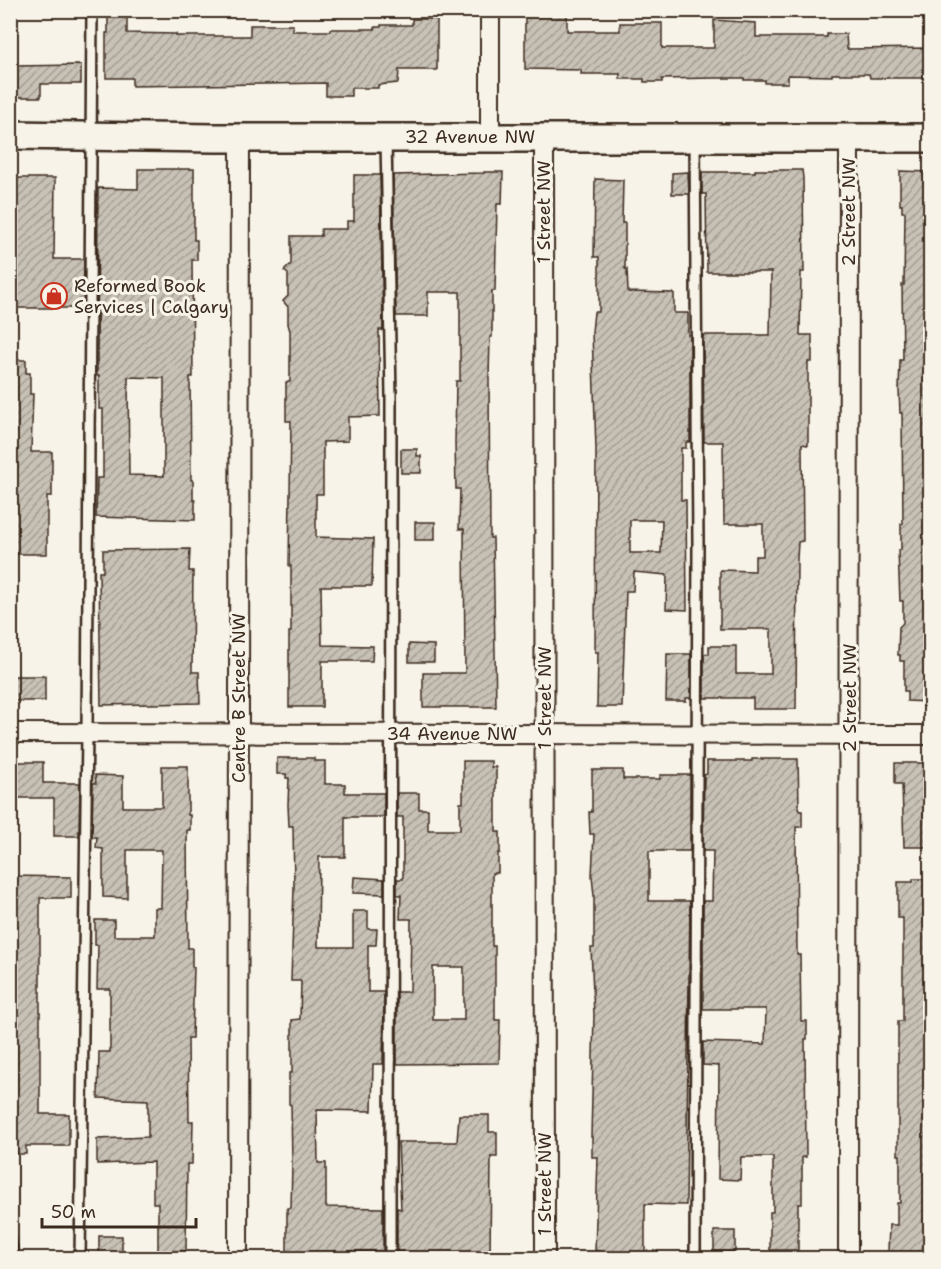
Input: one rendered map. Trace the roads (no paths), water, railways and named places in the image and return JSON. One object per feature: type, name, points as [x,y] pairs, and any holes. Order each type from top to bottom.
[{"type":"street","points":[[490,10],[490,137]]},
{"type":"street","name":"32 Avenue NW","points":[[10,135],[240,138],[930,138]]},
{"type":"street","name":"Centre B Street NW","points":[[238,1258],[240,138]]},
{"type":"street","name":"1 Street NW","points":[[544,138],[544,1258]]},
{"type":"street","name":"2 Street NW","points":[[848,1258],[849,138]]},
{"type":"street","name":"34 Avenue NW","points":[[10,733],[930,735]]},
{"type":"lane","points":[[81,1258],[92,10]]},
{"type":"lane","points":[[386,137],[391,396],[390,1258]]},
{"type":"lane","points":[[695,138],[698,532],[695,1258]]},
{"type":"lane","points":[[10,1238],[13,1258]]},
{"type":"place","name":"Reformed Book Services | Calgary","points":[[54,296]]}]
